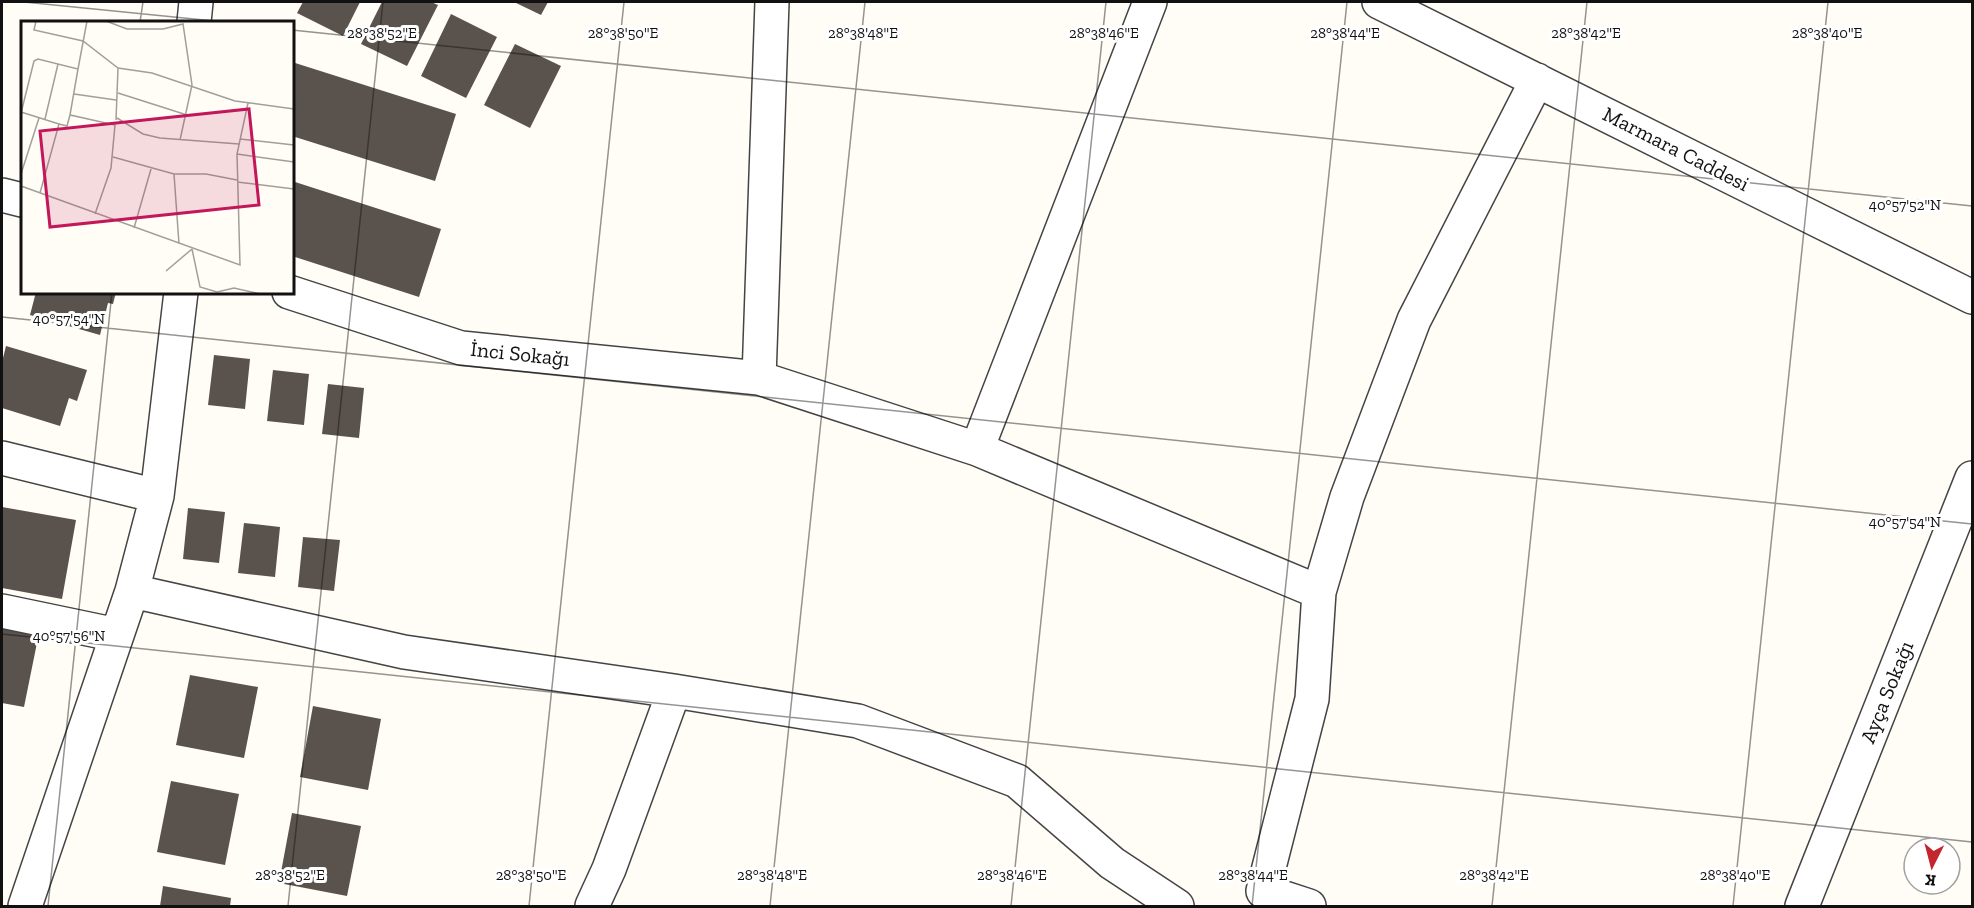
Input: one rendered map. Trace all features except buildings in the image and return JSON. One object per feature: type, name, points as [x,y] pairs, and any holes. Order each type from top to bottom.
[{"type":"street","points":[[194,21],[196,2]]},
{"type":"street","points":[[759,378],[772,2]]},
{"type":"street","points":[[976,449],[1150,2]]},
{"type":"street","name":"Marmara Caddesi","points":[[1378,2],[1972,297]]},
{"type":"street","points":[[1309,906],[1260,899],[1312,699],[1319,592],[1347,496],[1414,320],[1537,80]]},
{"type":"street","points":[[2,195],[21,200]]},
{"type":"street","name":"İnci Sokağı","points":[[294,293],[461,348],[759,378],[976,449],[1319,592]]},
{"type":"street","points":[[25,906],[132,591],[157,496],[182,294]]},
{"type":"street","points":[[2,458],[157,496]]},
{"type":"street","name":"Ayça Sokağı","points":[[1802,906],[1972,478]]},
{"type":"street","points":[[132,591],[404,652],[674,691],[858,721],[1017,781],[1112,863],[1177,906]]},
{"type":"street","points":[[2,611],[117,635]]},
{"type":"street","points":[[592,906],[609,870],[674,691]]}]
